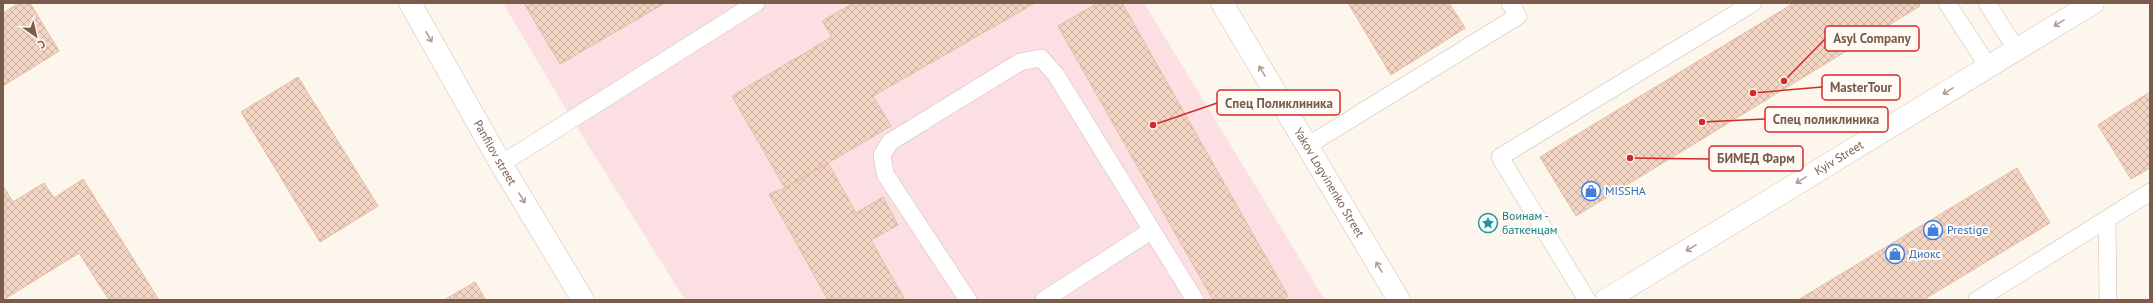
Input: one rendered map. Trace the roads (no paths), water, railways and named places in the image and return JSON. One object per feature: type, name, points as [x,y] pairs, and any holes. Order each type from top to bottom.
[{"type":"street","name":"Panfilov street","points":[[410,3],[501,164],[583,300]]},
{"type":"street","name":"Yakov Logvinenko Street","points":[[1222,3],[1399,300]]},
{"type":"street","name":"Kyiv Street","points":[[1606,300],[2016,50],[2087,4]]},
{"type":"lane","points":[[501,164],[756,3]]},
{"type":"lane","points":[[1307,146],[1518,16],[1510,3]]},
{"type":"lane","points":[[1587,300],[1500,157],[1753,3]]},
{"type":"lane","points":[[1946,3],[1988,66]]},
{"type":"lane","points":[[1987,3],[2016,50]]},
{"type":"lane","points":[[968,300],[886,174],[882,155],[890,142],[1020,62],[1041,58],[1056,75],[1195,300]]},
{"type":"lane","points":[[1978,300],[2150,192]]},
{"type":"lane","points":[[2107,219],[2108,300]]},
{"type":"lane","points":[[1044,300],[1152,230]]},
{"type":"place","name":"Asyl Company","points":[[1784,81]]},
{"type":"place","name":"MasterTour","points":[[1753,93]]},
{"type":"place","name":"Спец поликлиника","points":[[1702,122]]},
{"type":"place","name":"Спец Поликлиника","points":[[1153,125]]},
{"type":"place","name":"БИМЕД Фарм","points":[[1630,158]]},
{"type":"place","name":"MISSHA","points":[[1591,191]]},
{"type":"place","name":"Воинам - баткенцам","points":[[1488,223]]},
{"type":"place","name":"Prestige","points":[[1933,230]]},
{"type":"place","name":"Диокс","points":[[1895,254]]}]
